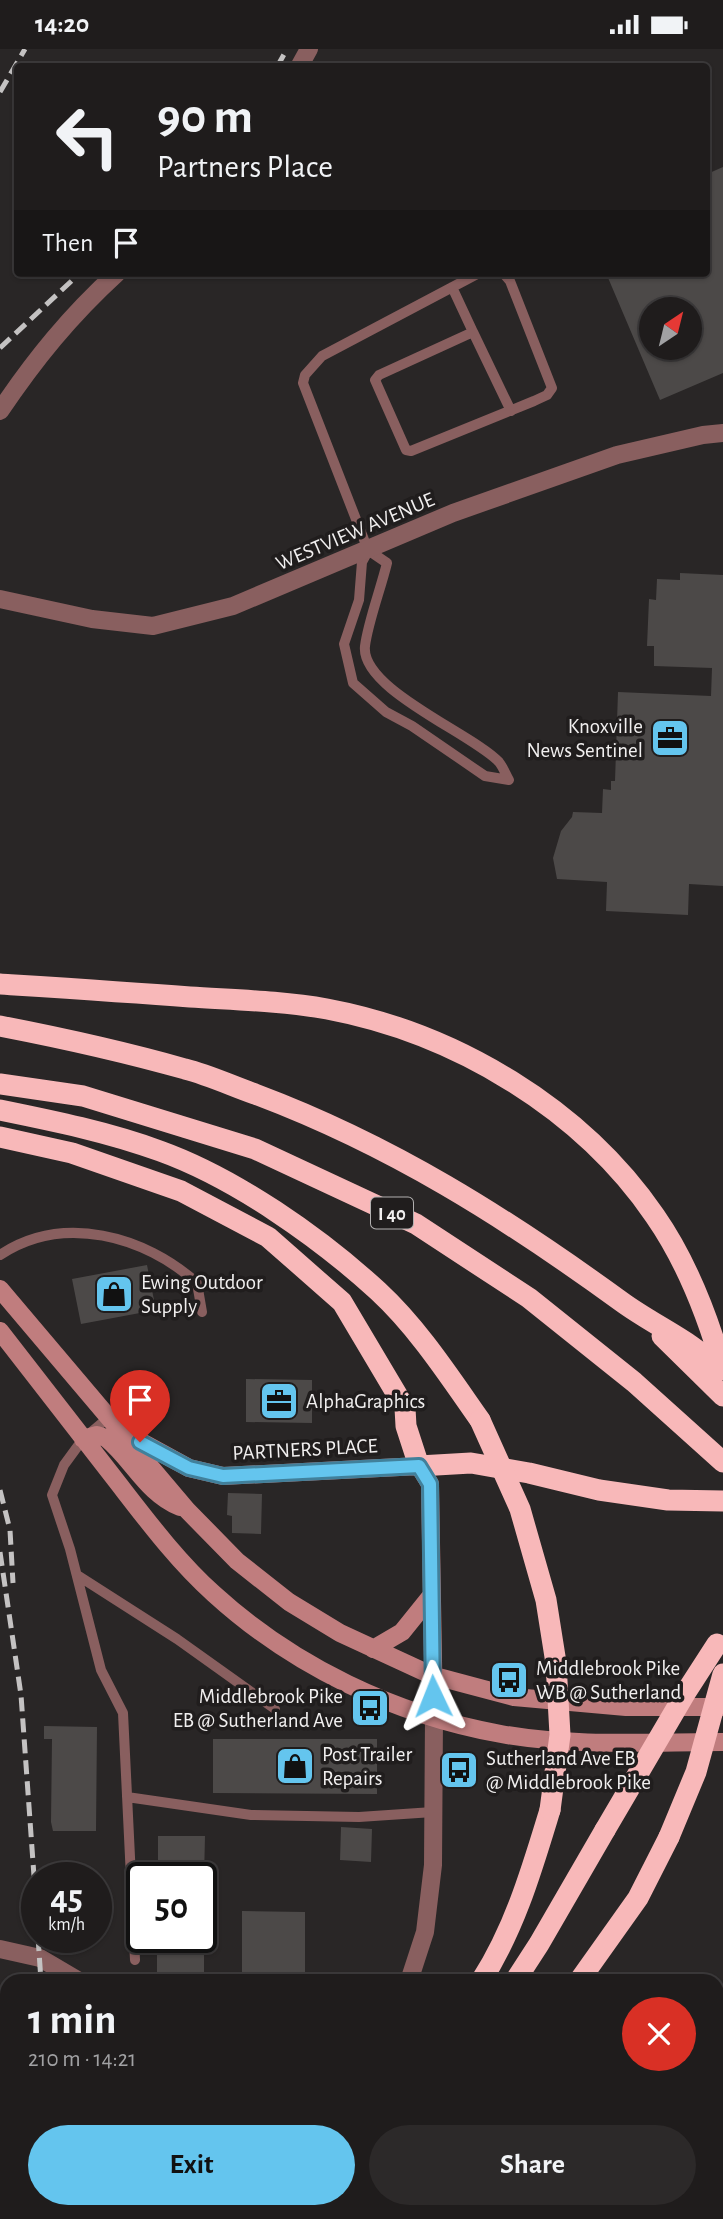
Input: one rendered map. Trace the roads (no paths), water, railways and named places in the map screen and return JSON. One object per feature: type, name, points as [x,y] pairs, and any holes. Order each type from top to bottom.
[{"type":"highway","points":[[0,984],[277,1002],[327,1009],[392,1025],[440,1043],[514,1082],[561,1117],[637,1191],[656,1217],[702,1303],[723,1371]]},
{"type":"highway","name":"I 40","points":[[0,1026],[187,1069],[372,1143],[477,1202],[533,1238],[640,1315],[723,1396]]},
{"type":"highway","name":"I 40","points":[[0,1084],[83,1096],[255,1149],[416,1224],[529,1298],[634,1382],[723,1462]]},
{"type":"highway","points":[[0,1110],[74,1125],[160,1151],[198,1168],[289,1219],[379,1292],[430,1350],[480,1420],[520,1509],[546,1600],[555,1663],[560,1735],[550,1810],[527,1887],[500,1952],[486,1974]]},
{"type":"highway","points":[[0,1137],[72,1153],[181,1191],[268,1237],[342,1302],[405,1408],[407,1426],[419,1466],[471,1463],[529,1473],[599,1490],[668,1500],[723,1501]]},
{"type":"highway","points":[[640,1315],[701,1350],[723,1371]]},
{"type":"highway","points":[[520,1974],[540,1944],[685,1692],[720,1640]]},
{"type":"highway","points":[[584,1974],[638,1898],[670,1837],[696,1772],[723,1674]]},
{"type":"main road","points":[[0,1289],[187,1510],[237,1560],[289,1602],[340,1633],[431,1675],[514,1697],[626,1707],[723,1707]]},
{"type":"main road","points":[[0,1331],[158,1534],[213,1593],[274,1644],[347,1685],[434,1717],[501,1734],[581,1742],[723,1742]]},
{"type":"main road","name":"PARTNERS PLACE","points":[[115,1423],[160,1455],[189,1468],[223,1476],[419,1466]]},
{"type":"main road","points":[[83,1439],[97,1435],[106,1438],[151,1490],[165,1501],[187,1510]]},
{"type":"main road","points":[[419,1466],[430,1484],[431,1675],[434,1717]]},
{"type":"main road","points":[[373,1649],[402,1632],[431,1596]]},
{"type":"street","points":[[0,411],[33,361],[83,304],[113,277]]},
{"type":"street","name":"WESTVIEW AVENUE","points":[[0,599],[92,619],[153,626],[233,605],[453,513],[617,455],[703,435],[723,433]]},
{"type":"street","points":[[411,1974],[425,1932],[433,1865],[434,1717]]},
{"type":"street","points":[[0,1949],[40,1958],[67,1974]]},
{"type":"lane","points":[[368,550],[362,562],[359,600],[344,644],[353,683],[386,712],[412,726],[485,776],[509,781],[499,762],[391,688],[369,666],[364,648],[387,563],[368,550],[303,383],[305,375],[322,356],[471,277]]},
{"type":"lane","points":[[473,332],[379,375],[375,380],[403,446],[411,451],[511,411],[547,395],[552,389],[506,277]]},
{"type":"lane","points":[[452,287],[511,411]]},
{"type":"lane","points":[[0,1255],[39,1236],[89,1233],[135,1243],[164,1258],[197,1283],[202,1312]]},
{"type":"lane","points":[[115,1423],[83,1439],[64,1465],[52,1495],[102,1669],[123,1713],[135,1960]]},
{"type":"lane","points":[[76,1575],[177,1639],[275,1709]]},
{"type":"lane","points":[[127,1797],[251,1815],[359,1817],[433,1812]]},
{"type":"railway","points":[[17,63],[25,49]]},
{"type":"railway","points":[[279,63],[287,49]]},
{"type":"railway","points":[[0,92],[14,68]]},
{"type":"railway","points":[[0,348],[76,277]]},
{"type":"railway","points":[[0,1490],[10,1530],[13,1583]]},
{"type":"railway","points":[[0,1552],[21,1695],[33,1862]]},
{"type":"railway","points":[[39,1953],[41,1974]]},
{"type":"place","name":"Knoxville News Sentinel","points":[[670,738]]},
{"type":"place","name":"Ewing Outdoor Supply","points":[[114,1294]]},
{"type":"place","name":"AlphaGraphics","points":[[279,1401]]},
{"type":"place","name":"Middlebrook Pike WB @ Sutherland","points":[[509,1680]]},
{"type":"place","name":"Middlebrook Pike EB @ Sutherland Ave","points":[[370,1708]]},
{"type":"place","name":"Post Trailer Repairs","points":[[295,1766]]},
{"type":"place","name":"Sutherland Ave EB @ Middlebrook Pike","points":[[459,1770]]}]
